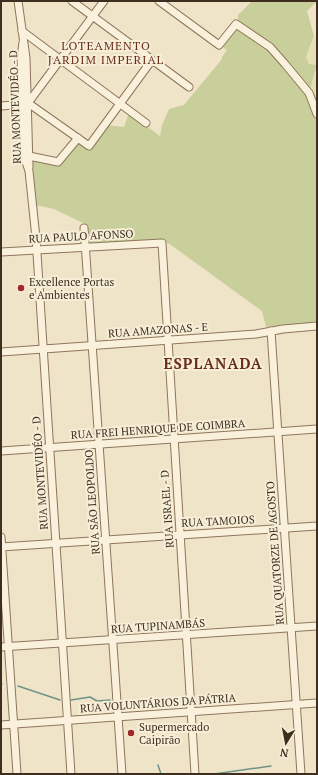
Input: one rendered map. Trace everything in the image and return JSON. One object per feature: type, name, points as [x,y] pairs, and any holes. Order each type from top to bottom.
[{"type":"street","name":"RUA MONTEVIDÉO - D","points":[[18,1],[24,42],[25,104],[29,156],[28,171]]},
{"type":"street","points":[[72,1],[189,87]]},
{"type":"street","points":[[25,104],[104,1]]},
{"type":"street","points":[[159,1],[219,45],[236,24],[270,47],[309,93],[317,114]]},
{"type":"street","points":[[22,31],[146,123]]},
{"type":"street","points":[[1,106],[25,104],[89,146],[119,103],[152,60]]},
{"type":"street","name":"RUA MONTEVIDÉO - D","points":[[25,104],[24,156],[28,171],[37,250],[71,774]]},
{"type":"street","points":[[29,156],[58,162],[78,138]]},
{"type":"street","name":"RUA SÃO LEOPOLDO","points":[[84,228],[122,774]]},
{"type":"street","name":"RUA PAULO AFONSO","points":[[1,252],[162,243]]},
{"type":"street","name":"RUA ISRAEL - D","points":[[162,243],[167,340],[196,774]]},
{"type":"street","name":"RUA AMAZONAS - E","points":[[1,352],[256,334],[317,326]]},
{"type":"street","name":"RUA QUATORZE DE AGOSTO","points":[[271,331],[301,774]]},
{"type":"street","name":"RUA FREI HENRIQUE DE COIMBRA","points":[[1,451],[317,429]]},
{"type":"street","name":"RUA TAMOIOS","points":[[1,547],[317,526]]},
{"type":"street","points":[[1,537],[5,647],[14,724],[17,774]]},
{"type":"street","name":"RUA TUPINAMBÁS","points":[[5,647],[317,626]]},
{"type":"street","name":"RUA VOLUNTÁRIOS DA PÁTRIA","points":[[1,726],[317,703]]},
{"type":"shaded area","points":[[317,32],[317,65],[309,64],[306,57]]},
{"type":"shaded area","points":[[317,70],[317,114],[309,93]]},
{"type":"green space","points":[[252,1],[317,1],[307,11],[314,36],[306,57],[309,64],[317,65],[309,93],[317,114],[317,322],[266,327],[262,311],[171,245],[161,240],[89,244],[87,225],[54,209],[35,205],[33,161],[60,165],[79,142],[90,149],[108,125],[124,127],[129,113],[160,136],[162,125],[169,109],[184,105],[222,59],[227,50],[221,46],[238,25],[238,15]]},
{"type":"waterway","points":[[18,686],[60,700]]},
{"type":"waterway","points":[[71,700],[90,697],[97,701],[110,700],[114,706]]},
{"type":"waterway","points":[[158,765],[161,774]]},
{"type":"waterway","points":[[214,774],[271,766]]},
{"type":"place","name":"Excellence Portas e Ambientes","points":[[21,288]]},
{"type":"place","name":"Supermercado Caipirão","points":[[131,733]]},
{"type":"district","name":"LOTEAMENTO JARDIM IMPERIAL","points":[[106,53]]},
{"type":"district","name":"ESPLANADA","points":[[213,364]]}]
